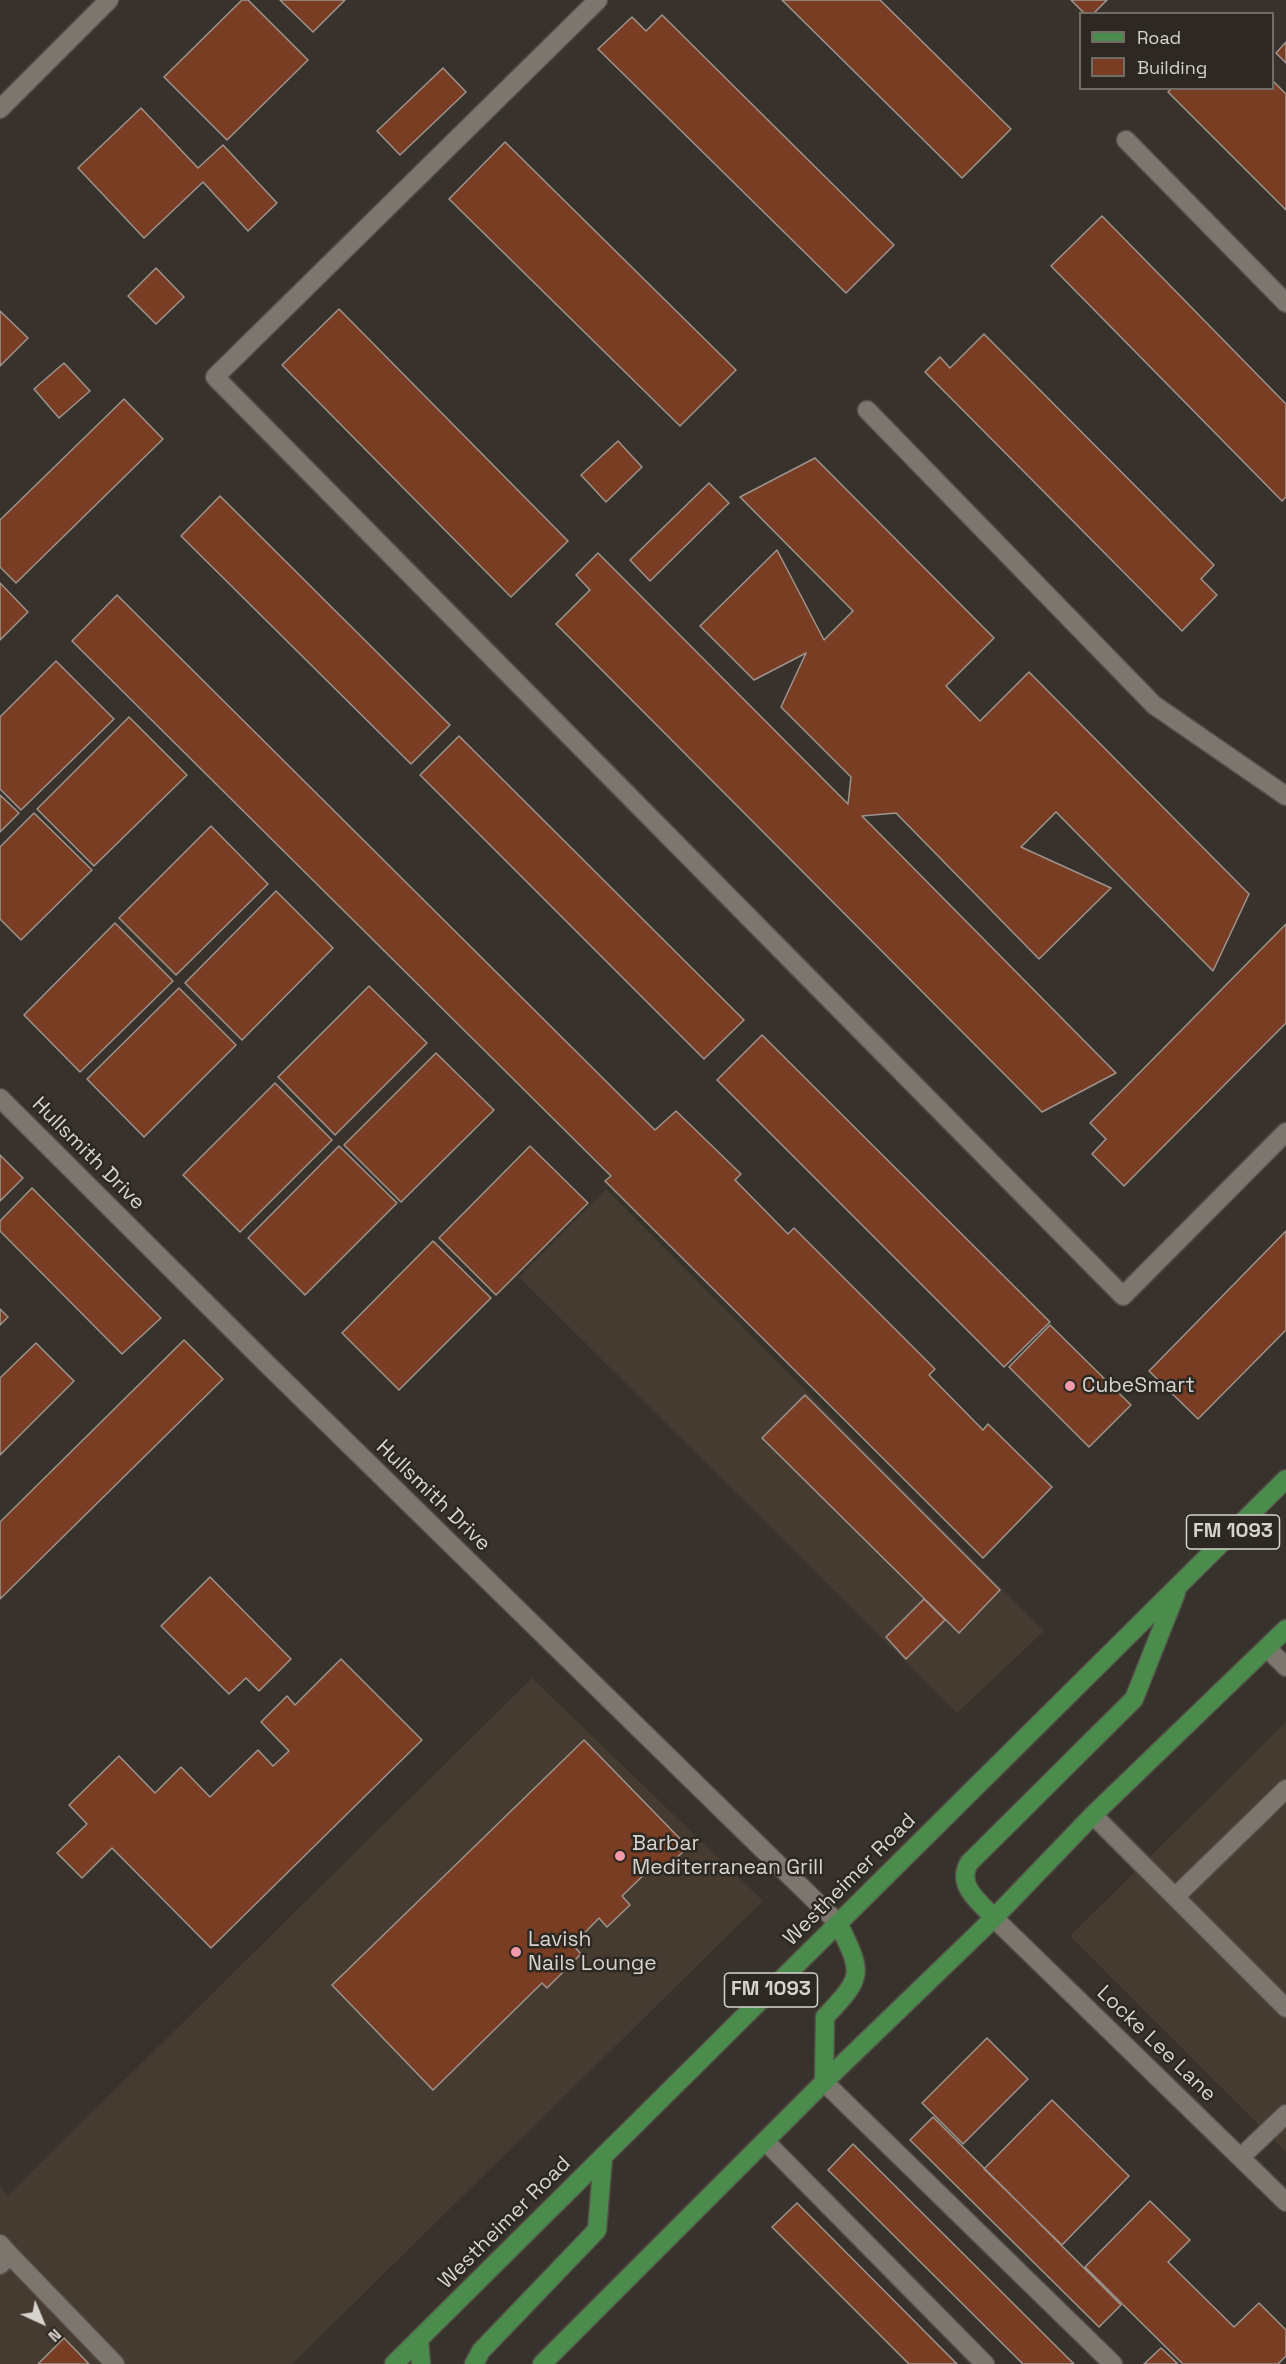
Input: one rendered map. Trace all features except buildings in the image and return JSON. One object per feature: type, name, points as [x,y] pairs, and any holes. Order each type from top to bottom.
[{"type":"main road","name":"Westheimer Road","points":[[394,2364],[1286,1479]]},
{"type":"main road","points":[[994,1918],[964,1885],[964,1873],[969,1863],[1134,1699],[1179,1585]]},
{"type":"main road","points":[[542,2364],[824,2082],[994,1918],[1093,1815],[1286,1629]]},
{"type":"main road","points":[[824,2082],[825,2017],[853,1987],[856,1960],[838,1923]]},
{"type":"main road","points":[[474,2364],[480,2351],[597,2230],[603,2158]]},
{"type":"main road","points":[[419,2340],[421,2364]]},
{"type":"street","points":[[0,109],[109,0]]},
{"type":"street","points":[[598,0],[215,377],[1123,1296],[1286,1132]]},
{"type":"street","points":[[1126,140],[1286,303]]},
{"type":"street","points":[[867,410],[1154,705],[1286,796]]},
{"type":"street","name":"Hullsmith Drive","points":[[0,1098],[838,1923]]},
{"type":"street","points":[[1267,1648],[1286,1667]]},
{"type":"street","points":[[1175,1898],[1286,1789]]},
{"type":"street","points":[[1093,1815],[1286,2008]]},
{"type":"street","name":"Locke Lee Lane","points":[[994,1918],[1286,2202]]},
{"type":"street","points":[[824,2082],[1113,2364]]},
{"type":"street","points":[[1241,2157],[1286,2114]]},
{"type":"street","points":[[766,2142],[985,2364]]},
{"type":"street","points":[[3,2255],[115,2364]]},
{"type":"shaded area","points":[[606,1189],[1044,1631],[957,1713],[519,1277]]},
{"type":"shaded area","points":[[532,1678],[763,1901],[292,2364],[0,2364],[0,2187],[8,2195]]},
{"type":"shaded area","points":[[1286,1722],[1286,2152],[1070,1936]]},
{"type":"place","name":"CubeSmart","points":[[1070,1386]]},
{"type":"place","name":"Barbar Mediterranean Grill","points":[[620,1856]]},
{"type":"place","name":"Lavish Nails Lounge","points":[[516,1952]]}]
